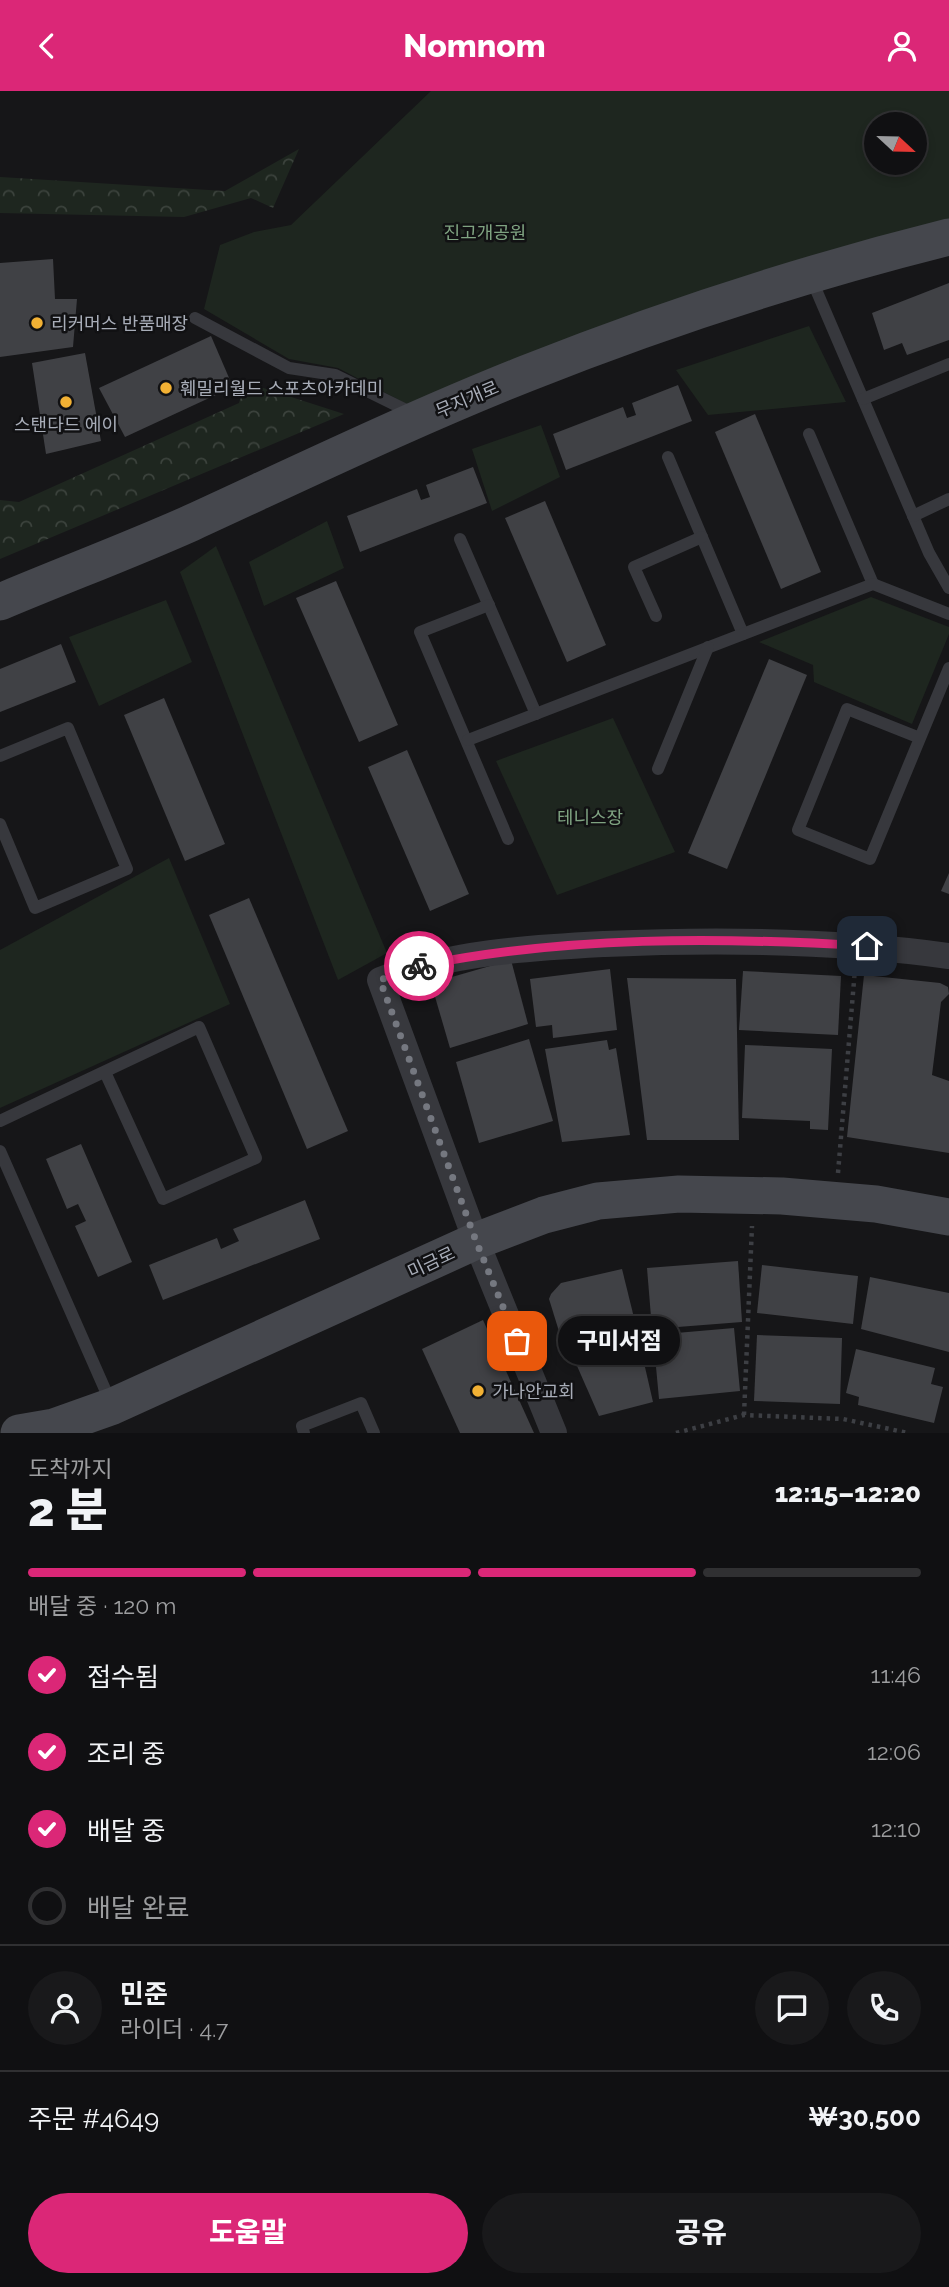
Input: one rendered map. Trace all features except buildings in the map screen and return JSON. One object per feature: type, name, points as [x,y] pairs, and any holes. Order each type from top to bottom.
[{"type":"street","name":"무지개로","points":[[0,601],[189,524],[422,418],[601,345],[810,275],[949,237]]},
{"type":"street","points":[[554,1433],[476,1241],[380,980],[408,969],[474,956],[624,943],[757,940],[895,948],[949,955]]},
{"type":"street","name":"미금로","points":[[43,1431],[113,1406],[476,1241],[544,1215],[598,1201],[639,1196],[729,1194],[836,1200],[949,1217]]},
{"type":"lane","points":[[810,275],[929,553],[949,588]]},
{"type":"lane","points":[[195,318],[289,368],[335,375],[422,418]]},
{"type":"lane","points":[[863,399],[949,363]]},
{"type":"lane","points":[[809,434],[873,584]]},
{"type":"lane","points":[[668,457],[743,633]]},
{"type":"lane","points":[[913,516],[949,499]]},
{"type":"lane","points":[[656,616],[634,567],[702,537]]},
{"type":"lane","points":[[460,539],[536,714]]},
{"type":"lane","points":[[468,740],[873,584],[949,614]]},
{"type":"lane","points":[[489,605],[420,632],[509,839]]},
{"type":"lane","points":[[658,769],[708,647]]},
{"type":"lane","points":[[920,738],[848,709],[798,830],[870,859],[949,668]]},
{"type":"lane","points":[[0,757],[68,727],[127,869],[34,908],[0,824]]},
{"type":"lane","points":[[0,1121],[199,1027],[256,1158],[163,1199],[105,1072]]},
{"type":"lane","points":[[0,1151],[113,1406]]},
{"type":"lane","points":[[304,1433],[302,1426],[361,1403],[374,1433]]},
{"type":"path","points":[[837,1176],[856,957]]},
{"type":"path","points":[[825,1175],[850,1177]]},
{"type":"path","points":[[739,1225],[765,1227]]},
{"type":"path","points":[[744,1415],[752,1226]]},
{"type":"path","points":[[676,1433],[744,1415],[843,1419],[908,1433]]},
{"type":"green space","name":"진고개공원","points":[[431,91],[949,91],[949,224],[418,410],[338,368],[289,359],[204,309],[220,245],[254,232],[291,225]]},
{"type":"green space","points":[[299,149],[273,208],[251,198],[184,217],[0,213],[0,177],[225,191]]},
{"type":"green space","points":[[809,326],[846,402],[708,415],[676,370]]},
{"type":"green space","points":[[245,382],[344,414],[0,559],[0,500],[19,502],[239,403]]},
{"type":"green space","points":[[541,425],[560,477],[492,511],[472,449]]},
{"type":"green space","points":[[327,521],[344,568],[264,606],[249,562]]},
{"type":"green space","points":[[216,546],[387,953],[338,980],[180,572]]},
{"type":"green space","points":[[871,597],[949,627],[949,634],[912,724],[814,682],[813,665],[759,642]]},
{"type":"green space","points":[[166,600],[192,662],[99,706],[69,637]]},
{"type":"green space","name":"테니스장","points":[[613,718],[675,852],[557,895],[496,761]]},
{"type":"green space","points":[[169,858],[230,1004],[0,1108],[0,950]]},
{"type":"way so far","points":[[419,966],[380,980],[476,1241],[517,1341]]},
{"type":"place","name":"리커머스 반품매장","points":[[37,323]]},
{"type":"place","name":"훼밀리월드 스포츠아카데미","points":[[166,388]]},
{"type":"place","name":"스탠다드 에이","points":[[66,402]]},
{"type":"place","name":"구미서점","points":[[517,1341]]},
{"type":"place","name":"가나안교회","points":[[478,1391]]},
{"type":"route","points":[[419,966],[513,951],[616,944],[743,940],[867,946]]}]
